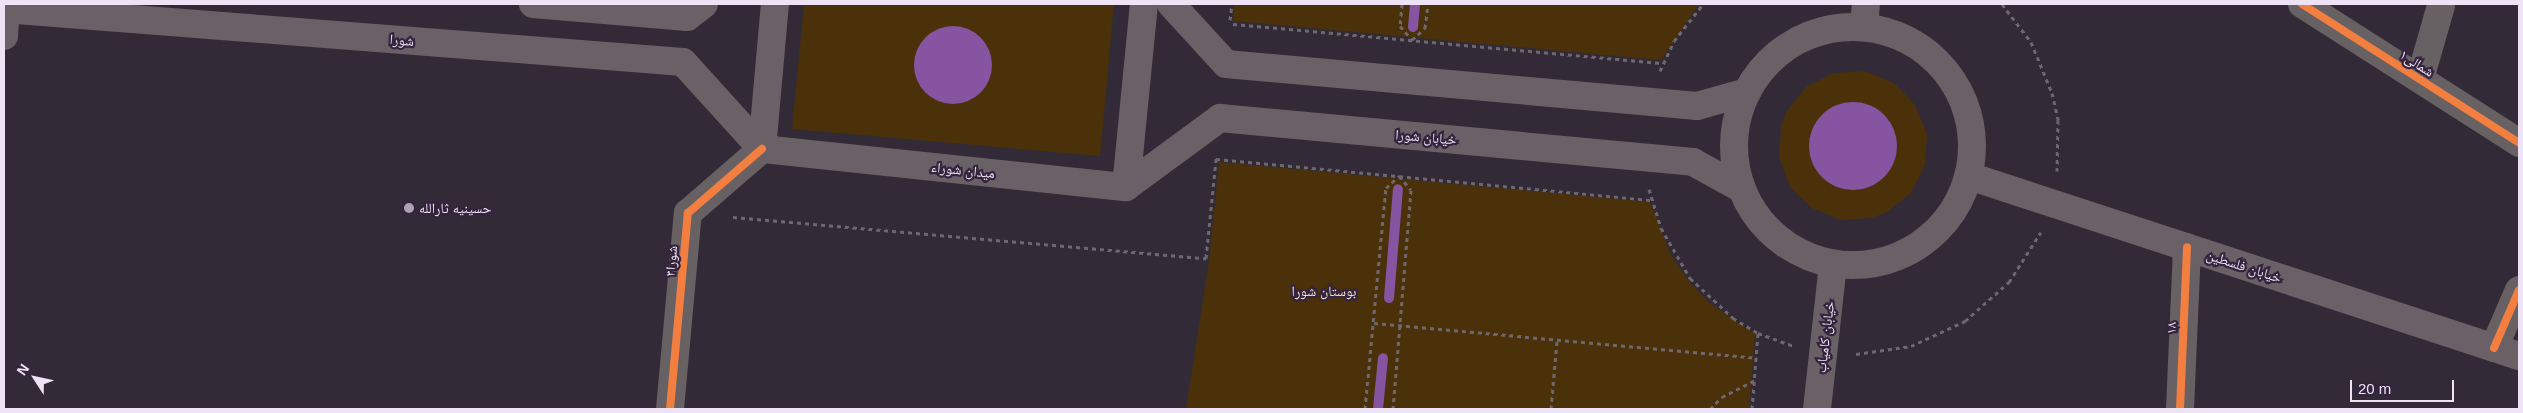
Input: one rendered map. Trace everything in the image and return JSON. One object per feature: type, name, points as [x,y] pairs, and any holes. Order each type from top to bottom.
[{"type":"main road","points":[[533,4],[686,17],[704,4]]},
{"type":"main road","points":[[762,149],[775,4]]},
{"type":"main road","points":[[1126,187],[1144,4]]},
{"type":"main road","points":[[1171,4],[1226,64],[1697,106],[1746,92]]},
{"type":"main road","points":[[4,36],[5,7]]},
{"type":"main road","name":"شورا","points":[[5,7],[682,62],[762,149]]},
{"type":"main road","points":[[1865,15],[1928,52],[1958,86],[1972,130],[1969,176],[1960,200],[1946,221],[1928,239],[1907,253],[1859,265],[1834,264],[1795,250],[1768,230],[1753,211],[1742,189],[1734,140],[1738,115],[1746,92],[1759,71],[1796,41],[1817,31],[1865,15]]},
{"type":"main road","name":"خیابان شورا","points":[[1126,187],[1220,118],[1693,162],[1742,189]]},
{"type":"main road","name":"میدان شوراء","points":[[762,149],[1126,187]]},
{"type":"main road","name":"خیابان فلسطین","points":[[1969,176],[2507,352]]},
{"type":"main road","name":"خیابان کامیاب","points":[[1817,409],[1834,264]]},
{"type":"street","name":"شمالی۱","points":[[2302,4],[2519,143]]},
{"type":"street","points":[[2420,79],[2441,6]]},
{"type":"street","points":[[688,213],[762,149]]},
{"type":"street","name":"شورا۳","points":[[670,409],[688,213]]},
{"type":"street","name":"۱۸","points":[[2180,409],[2187,248]]},
{"type":"street","points":[[2507,352],[2519,290]]},
{"type":"path","points":[[1232,4],[1230,24],[1663,63]]},
{"type":"path","points":[[1402,4],[1400,26],[1412,40]]},
{"type":"path","points":[[1412,40],[1425,28],[1428,4]]},
{"type":"path","points":[[2002,4],[2031,42],[2043,66],[2052,93],[2059,148]]},
{"type":"path","points":[[688,213],[1206,258],[1216,159],[1651,200]]},
{"type":"path","points":[[1365,409],[1386,188],[1399,176]]},
{"type":"path","points":[[1393,409],[1411,190],[1399,176]]},
{"type":"path","points":[[1374,323],[1756,358]]},
{"type":"path","points":[[1752,409],[1758,333]]},
{"type":"path","points":[[1551,409],[1557,340]]},
{"type":"path","points":[[1710,409],[1722,397],[1754,380]]},
{"type":"green space","points":[[804,4],[1114,4],[1100,156],[792,129]]},
{"type":"green space","points":[[1234,4],[1699,4],[1661,60],[1233,21]]},
{"type":"green space","points":[[1865,71],[1894,83],[1915,105],[1927,134],[1925,165],[1911,193],[1887,212],[1872,218],[1841,220],[1812,208],[1790,187],[1779,157],[1781,127],[1786,112],[1806,87],[1834,73]]},
{"type":"green space","name":"بوستان شورا","points":[[1219,162],[1650,202],[1671,255],[1688,280],[1708,302],[1755,334],[1749,409],[1186,409],[1209,261]]},
{"type":"shaded area","points":[[953,26],[968,29],[980,38],[989,50],[992,65],[989,80],[980,92],[968,101],[953,104],[938,101],[926,92],[917,80],[914,65],[917,50],[926,38],[938,29]]},
{"type":"shaded area","points":[[1853,102],[1870,105],[1884,115],[1894,129],[1897,146],[1894,163],[1884,177],[1870,187],[1853,190],[1836,187],[1822,177],[1812,163],[1809,146],[1812,129],[1822,115],[1836,105]]},
{"type":"waterway","points":[[1413,27],[1415,4]]},
{"type":"waterway","points":[[1389,298],[1398,189]]},
{"type":"waterway","points":[[1378,409],[1383,358]]},
{"type":"cycle path","points":[[2302,4],[2519,143]]},
{"type":"cycle path","points":[[670,409],[688,213],[762,149]]},
{"type":"cycle path","points":[[2180,409],[2187,247]]},
{"type":"cycle path","points":[[2494,348],[2519,290]]},
{"type":"place","name":"حسینیه ثارالله","points":[[409,208]]}]
